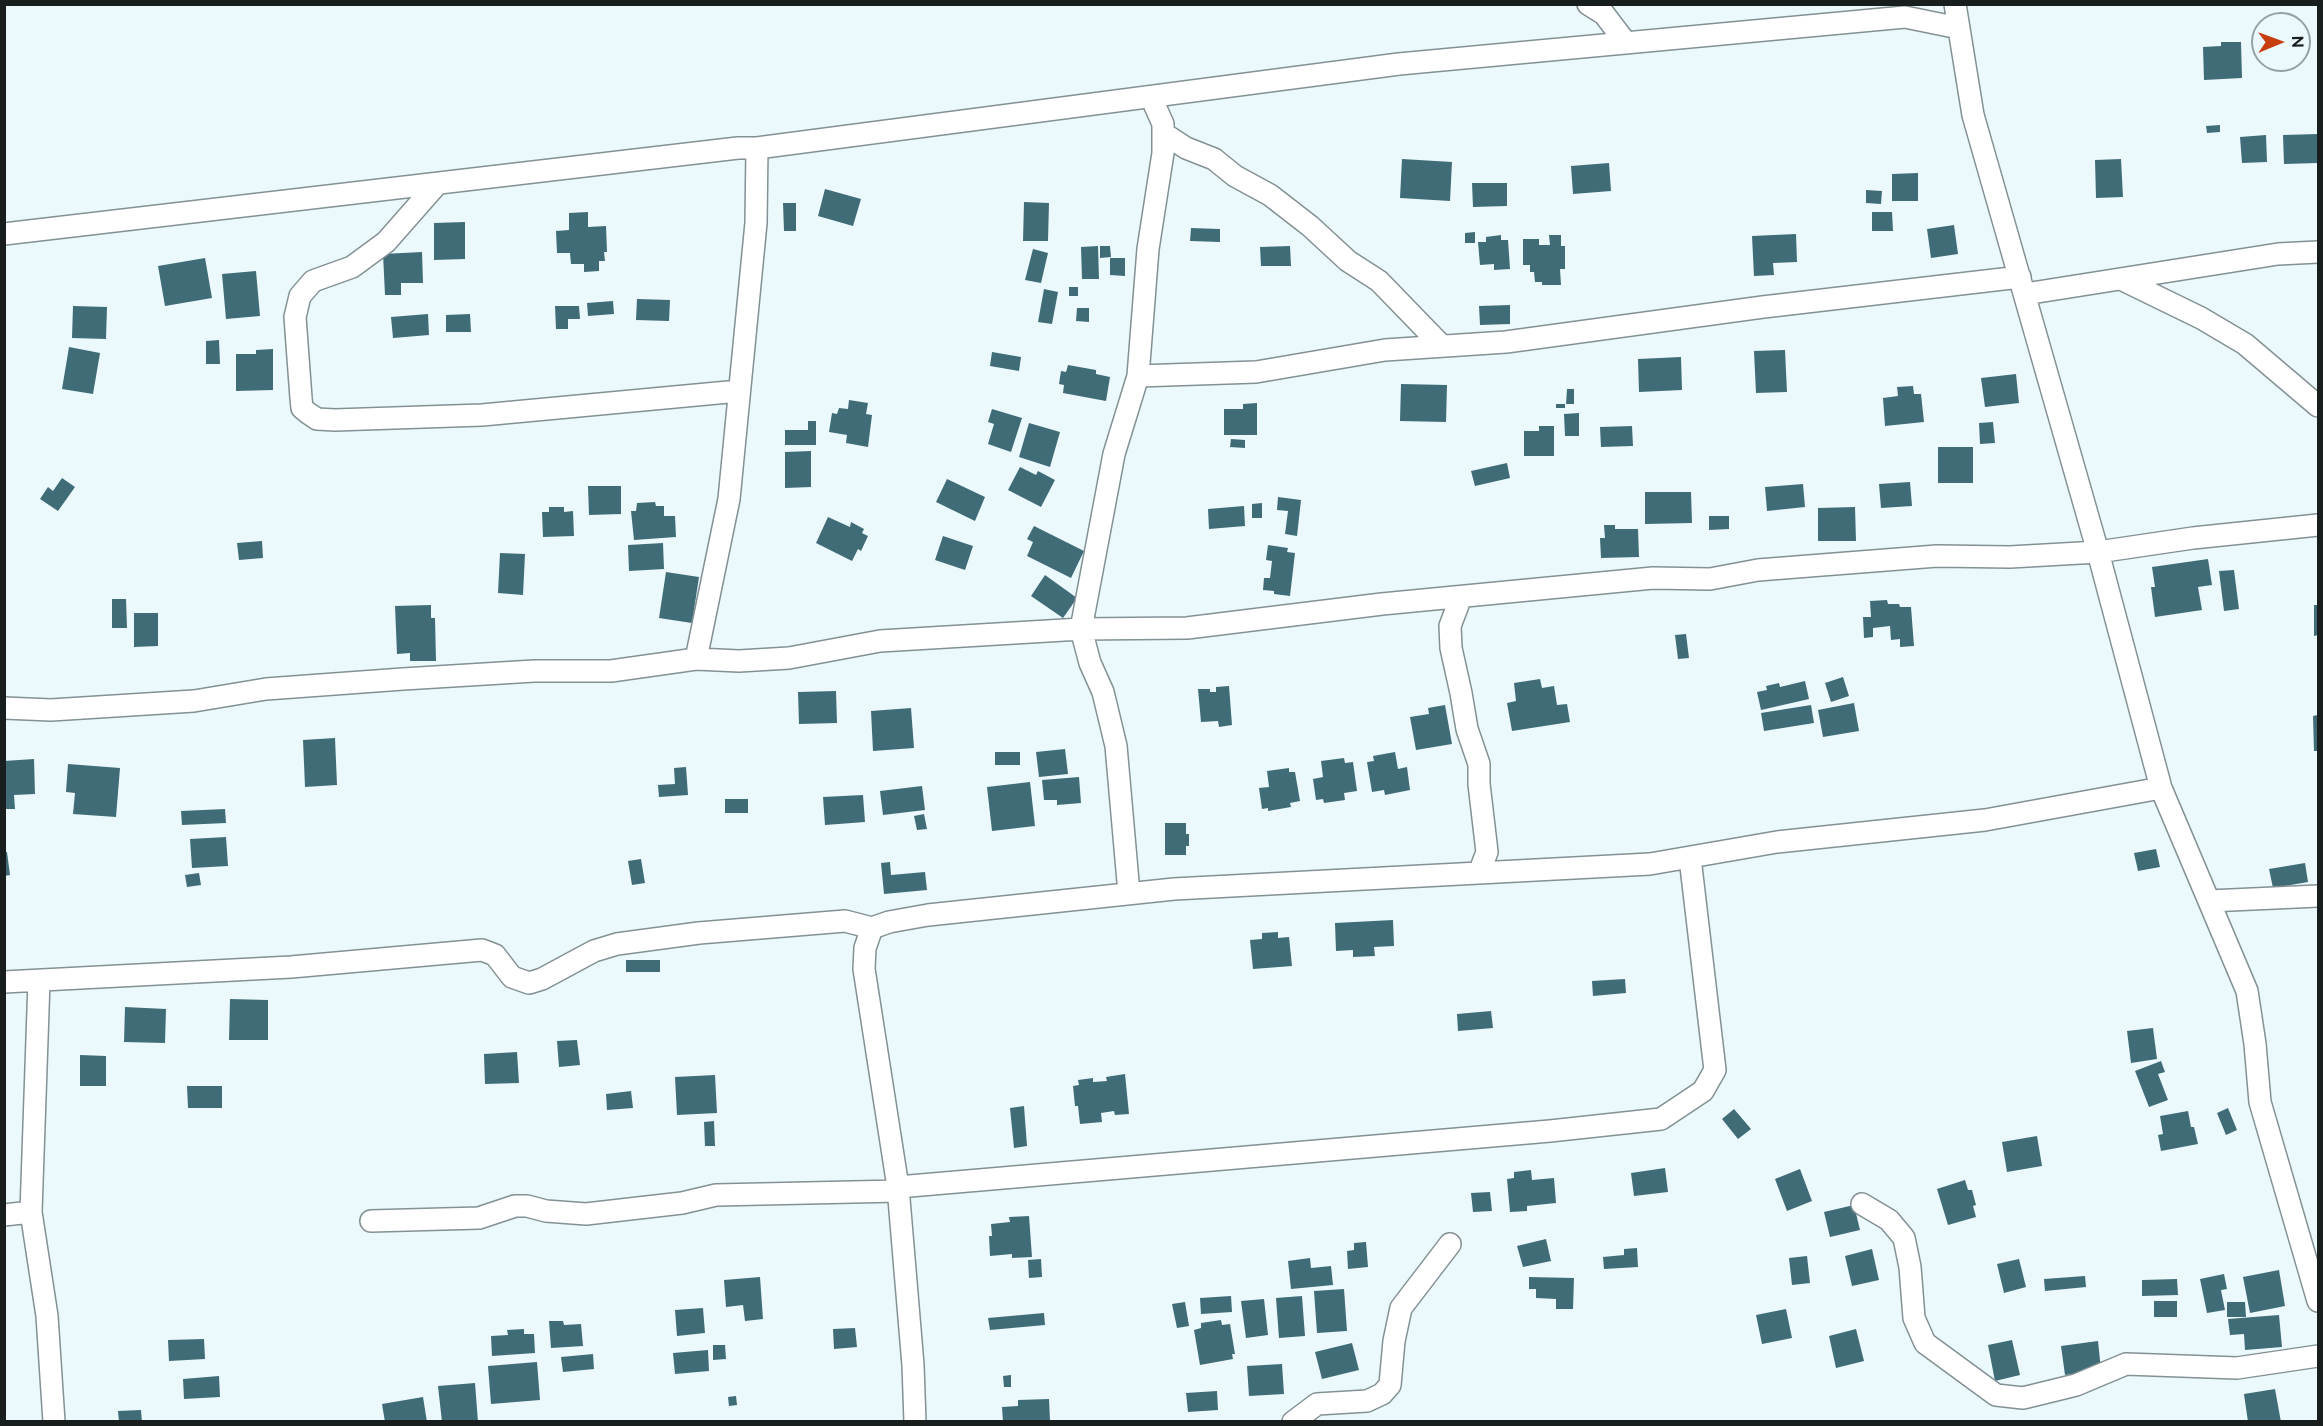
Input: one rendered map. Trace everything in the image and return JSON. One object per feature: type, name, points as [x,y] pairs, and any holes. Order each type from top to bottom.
[{"type":"street","points":[[1588,4],[1604,14],[1626,43]]},
{"type":"street","points":[[1955,4],[1973,116],[2098,552],[2162,788],[2247,991],[2260,1102],[2319,1301]]},
{"type":"street","points":[[4,234],[738,148],[757,148],[1399,64],[1905,17],[1959,28]]},
{"type":"street","points":[[1129,893],[1116,746],[1103,692],[1090,663],[1081,629],[1114,454],[1138,376],[1148,249],[1163,153],[1163,124],[1151,97]]},
{"type":"street","points":[[1163,133],[1186,148],[1214,159],[1234,176],[1270,195],[1310,226],[1348,261],[1379,281],[1442,346]]},
{"type":"street","points":[[696,659],[729,499],[756,223],[757,148]]},
{"type":"street","points":[[437,184],[386,242],[352,267],[313,281],[300,296],[295,317],[302,408],[308,413],[317,418],[335,420],[482,415],[739,392]]},
{"type":"street","points":[[1138,376],[1256,372],[1385,350],[1506,342],[1763,307],[2022,285],[2123,279],[2278,254],[2319,252]]},
{"type":"street","points":[[2123,279],[2201,318],[2245,344],[2319,406]]},
{"type":"street","points":[[4,708],[51,710],[194,701],[266,689],[522,672],[611,671],[696,659],[739,661],[789,658],[880,641],[1081,629],[1187,628],[1653,578],[1710,579],[1758,570],[1926,557],[2010,557],[2098,552],[2193,538],[2319,525]]},
{"type":"street","points":[[1461,597],[1452,617],[1451,648],[1467,729],[1479,764],[1479,784],[1487,852],[1479,873]]},
{"type":"street","points":[[4,982],[291,967],[482,950],[495,955],[512,977],[529,983],[542,979],[594,951],[617,944],[709,932],[845,921],[872,928],[889,922],[928,915],[1174,889],[1650,864],[1777,842],[1985,820],[2162,788]]},
{"type":"street","points":[[371,1221],[479,1218],[515,1206],[586,1214],[682,1203],[716,1195],[898,1189],[1661,1119],[1703,1091],[1715,1070],[1690,858]]},
{"type":"street","points":[[2209,901],[2319,896]]},
{"type":"street","points":[[872,928],[865,948],[864,969],[898,1189],[913,1365],[915,1422]]},
{"type":"street","points":[[39,981],[31,1212],[47,1316],[54,1422]]},
{"type":"street","points":[[1862,1204],[1889,1220],[1904,1238],[1910,1268],[1914,1318],[1925,1343],[1996,1395],[2023,1398],[2076,1385],[2126,1364],[2237,1368],[2319,1356]]},
{"type":"street","points":[[4,1215],[31,1212]]},
{"type":"street","points":[[1293,1422],[1317,1404],[1367,1401],[1382,1394],[1390,1385],[1394,1341],[1401,1308],[1450,1244]]},
{"type":"building","points":[[2221,42],[2241,42],[2242,78],[2204,80],[2203,47],[2221,46]]},
{"type":"building","points":[[2220,125],[2220,132],[2207,133],[2206,126]]},
{"type":"building","points":[[2318,134],[2318,163],[2284,164],[2283,135]]},
{"type":"building","points":[[2266,135],[2267,162],[2242,163],[2240,137]]},
{"type":"building","points":[[1402,159],[1452,162],[1450,201],[1400,198]]},
{"type":"building","points":[[2121,159],[2123,197],[2096,198],[2095,160]]},
{"type":"building","points":[[1609,163],[1611,191],[1573,194],[1571,166]]},
{"type":"building","points":[[1918,173],[1918,201],[1892,201],[1892,174]]},
{"type":"building","points":[[1472,183],[1507,183],[1507,206],[1473,207]]},
{"type":"building","points":[[825,189],[861,199],[853,226],[818,216]]},
{"type":"building","points":[[1866,190],[1882,191],[1881,204],[1866,203]]},
{"type":"building","points":[[1024,202],[1049,203],[1048,241],[1023,241]]},
{"type":"building","points":[[783,203],[796,203],[796,231],[784,231]]},
{"type":"building","points":[[588,212],[588,227],[606,226],[607,252],[604,252],[605,261],[599,261],[599,271],[584,272],[584,264],[571,264],[570,253],[557,253],[556,231],[569,230],[569,213]]},
{"type":"building","points":[[1872,212],[1892,212],[1893,231],[1872,231]]},
{"type":"building","points":[[465,222],[465,259],[434,260],[434,223]]},
{"type":"building","points":[[1954,225],[1958,254],[1931,258],[1927,229]]},
{"type":"building","points":[[1191,228],[1220,229],[1220,242],[1190,241]]},
{"type":"building","points":[[1475,232],[1475,243],[1465,243],[1465,233]]},
{"type":"building","points":[[1796,234],[1797,262],[1773,263],[1774,275],[1754,276],[1752,236]]},
{"type":"building","points":[[1501,235],[1501,240],[1508,240],[1510,269],[1494,270],[1494,264],[1480,265],[1478,242],[1486,242],[1486,237]]},
{"type":"building","points":[[1549,235],[1561,235],[1561,246],[1565,246],[1565,269],[1560,269],[1561,285],[1542,285],[1542,282],[1535,282],[1534,272],[1530,272],[1530,265],[1523,265],[1523,239],[1539,239],[1539,245],[1550,245]]},
{"type":"building","points":[[1098,246],[1099,279],[1082,279],[1081,247]]},
{"type":"building","points":[[1100,246],[1110,246],[1111,257],[1100,258]]},
{"type":"building","points":[[1290,246],[1291,266],[1261,266],[1260,247]]},
{"type":"building","points":[[1033,249],[1048,253],[1041,283],[1025,280]]},
{"type":"building","points":[[422,252],[423,283],[401,283],[401,295],[385,295],[383,254]]},
{"type":"building","points":[[205,258],[212,298],[165,306],[158,266]]},
{"type":"building","points":[[1110,258],[1125,258],[1125,276],[1110,275]]},
{"type":"building","points":[[256,271],[260,316],[226,319],[222,274]]},
{"type":"building","points":[[1069,287],[1078,287],[1078,296],[1069,296]]},
{"type":"building","points":[[1044,289],[1058,292],[1052,324],[1038,322]]},
{"type":"building","points":[[637,299],[670,300],[669,321],[636,320]]},
{"type":"building","points":[[613,301],[614,314],[588,316],[587,303]]},
{"type":"building","points":[[1510,305],[1510,324],[1480,325],[1479,306]]},
{"type":"building","points":[[73,306],[107,307],[106,339],[72,338]]},
{"type":"building","points":[[555,306],[579,306],[580,319],[568,319],[568,329],[556,329]]},
{"type":"building","points":[[1077,308],[1089,308],[1089,322],[1076,321]]},
{"type":"building","points":[[428,314],[429,335],[393,338],[391,317]]},
{"type":"building","points":[[470,314],[471,332],[446,332],[446,315]]},
{"type":"building","points":[[219,340],[220,364],[206,364],[206,341]]},
{"type":"building","points":[[69,347],[100,353],[93,394],[62,389]]},
{"type":"building","points":[[273,349],[273,390],[236,391],[236,354],[256,354],[256,350]]},
{"type":"building","points":[[1785,350],[1787,392],[1756,393],[1754,351]]},
{"type":"building","points":[[992,352],[1021,357],[1019,371],[990,366]]},
{"type":"building","points":[[1681,357],[1682,390],[1639,392],[1638,359]]},
{"type":"building","points":[[1068,365],[1096,370],[1096,374],[1110,377],[1106,401],[1063,393],[1064,385],[1059,384],[1061,371],[1066,372]]},
{"type":"building","points":[[2016,374],[2019,403],[1985,407],[1981,378]]},
{"type":"building","points":[[1401,384],[1447,385],[1446,422],[1400,421]]},
{"type":"building","points":[[1913,386],[1914,394],[1921,394],[1924,422],[1885,426],[1883,398],[1898,396],[1897,387]]},
{"type":"building","points":[[1567,389],[1574,389],[1574,404],[1566,404]]},
{"type":"building","points":[[849,400],[868,403],[866,414],[872,415],[868,447],[846,443],[847,435],[829,432],[832,413],[837,414],[839,408],[848,409]]},
{"type":"building","points":[[1257,403],[1257,435],[1224,435],[1224,409],[1243,409],[1243,404]]},
{"type":"building","points":[[1556,404],[1565,404],[1565,408],[1556,408]]},
{"type":"building","points":[[992,409],[1022,418],[1011,452],[988,444],[994,424],[988,422]]},
{"type":"building","points":[[1579,413],[1579,436],[1565,436],[1564,414]]},
{"type":"building","points":[[808,421],[816,421],[816,445],[785,445],[785,430],[808,430]]},
{"type":"building","points":[[1993,422],[1995,443],[1980,444],[1979,423]]},
{"type":"building","points":[[1029,423],[1060,432],[1050,467],[1019,457]]},
{"type":"building","points":[[1539,426],[1554,426],[1554,456],[1524,456],[1524,431],[1539,431]]},
{"type":"building","points":[[1632,426],[1633,446],[1601,447],[1600,427]]},
{"type":"building","points":[[1231,439],[1245,440],[1245,448],[1230,447]]},
{"type":"building","points":[[1938,447],[1973,447],[1973,483],[1938,483]]},
{"type":"building","points":[[811,451],[811,487],[785,488],[785,452]]},
{"type":"building","points":[[1507,463],[1510,478],[1475,486],[1471,471]]},
{"type":"building","points":[[1020,467],[1036,475],[1038,471],[1055,480],[1041,507],[1008,490]]},
{"type":"building","points":[[62,478],[75,487],[58,511],[40,499],[48,487],[53,491]]},
{"type":"building","points":[[947,479],[985,497],[975,521],[936,502]]},
{"type":"building","points":[[1910,482],[1912,506],[1881,508],[1879,484]]},
{"type":"building","points":[[1803,484],[1805,507],[1767,511],[1765,487]]},
{"type":"building","points":[[588,486],[621,486],[621,514],[589,515]]},
{"type":"building","points":[[1645,492],[1691,492],[1692,523],[1645,524]]},
{"type":"building","points":[[1278,497],[1301,500],[1297,536],[1285,534],[1288,511],[1277,510]]},
{"type":"building","points":[[655,502],[656,506],[664,506],[664,516],[675,516],[676,537],[634,540],[631,511],[636,511],[637,503]]},
{"type":"building","points":[[1262,503],[1262,518],[1252,518],[1252,504]]},
{"type":"building","points":[[1244,506],[1245,526],[1209,529],[1208,509]]},
{"type":"building","points":[[549,507],[564,507],[564,512],[573,511],[574,536],[543,537],[542,512],[549,512]]},
{"type":"building","points":[[1855,507],[1856,541],[1818,541],[1818,508]]},
{"type":"building","points":[[1709,516],[1729,516],[1729,529],[1709,530]]},
{"type":"building","points":[[828,517],[850,527],[851,522],[864,529],[862,533],[868,536],[861,551],[858,549],[852,561],[816,543]]},
{"type":"building","points":[[1604,525],[1615,525],[1615,529],[1638,529],[1639,557],[1601,558],[1600,538],[1605,538]]},
{"type":"building","points":[[1034,526],[1084,551],[1071,578],[1027,556],[1033,542],[1027,539]]},
{"type":"building","points":[[943,536],[973,546],[965,570],[935,560]]},
{"type":"building","points":[[262,541],[263,558],[239,560],[237,543]]},
{"type":"building","points":[[663,543],[664,569],[629,571],[628,545]]},
{"type":"building","points":[[1268,545],[1288,548],[1287,552],[1295,553],[1290,596],[1263,590],[1264,578],[1270,578],[1272,561],[1266,560]]},
{"type":"building","points":[[500,553],[525,554],[523,595],[498,593]]},
{"type":"building","points":[[2208,559],[2212,585],[2198,587],[2202,610],[2155,617],[2151,587],[2155,587],[2152,567]]},
{"type":"building","points":[[2234,570],[2239,609],[2224,611],[2219,571]]},
{"type":"building","points":[[666,572],[699,577],[692,623],[659,618]]},
{"type":"building","points":[[1045,575],[1077,598],[1063,618],[1031,596]]},
{"type":"building","points":[[112,599],[126,599],[127,628],[112,628]]},
{"type":"building","points":[[1887,600],[1888,604],[1911,607],[1914,646],[1900,647],[1900,639],[1891,640],[1890,626],[1873,628],[1873,637],[1864,638],[1863,617],[1871,617],[1870,601]]},
{"type":"building","points":[[431,605],[431,618],[435,618],[436,661],[410,661],[410,653],[397,654],[395,606]]},
{"type":"building","points":[[2314,605],[2318,605],[2318,635],[2314,636]]},
{"type":"building","points":[[134,613],[158,613],[158,646],[134,647]]},
{"type":"building","points":[[1686,634],[1689,658],[1678,659],[1675,635]]},
{"type":"building","points":[[1843,677],[1849,696],[1831,702],[1825,683]]},
{"type":"building","points":[[1540,679],[1542,688],[1554,686],[1557,705],[1567,704],[1570,722],[1512,731],[1507,703],[1516,701],[1514,683]]},
{"type":"building","points":[[1805,681],[1809,699],[1761,710],[1757,692],[1767,690],[1766,686],[1779,683],[1780,687]]},
{"type":"building","points":[[1229,686],[1232,725],[1219,727],[1218,721],[1201,722],[1198,689],[1210,689],[1210,692],[1216,692],[1216,687]]},
{"type":"building","points":[[836,691],[837,723],[799,724],[798,692]]},
{"type":"building","points":[[1854,703],[1859,731],[1823,737],[1818,710]]},
{"type":"building","points":[[1445,705],[1452,744],[1416,750],[1410,717],[1429,714],[1428,708]]},
{"type":"building","points":[[1811,705],[1814,723],[1764,731],[1761,713]]},
{"type":"building","points":[[911,708],[914,748],[873,751],[871,711]]},
{"type":"building","points":[[2318,715],[2318,751],[2314,751],[2313,716]]},
{"type":"building","points":[[335,738],[337,785],[305,787],[303,740]]},
{"type":"building","points":[[1065,749],[1068,774],[1039,777],[1036,752]]},
{"type":"building","points":[[995,752],[1020,752],[1020,765],[995,765]]},
{"type":"building","points":[[1395,752],[1398,769],[1407,767],[1410,790],[1385,795],[1384,790],[1372,792],[1367,762],[1374,761],[1373,756]]},
{"type":"building","points":[[1344,758],[1345,763],[1353,762],[1357,791],[1344,793],[1345,800],[1324,803],[1323,799],[1316,800],[1313,779],[1323,777],[1321,761]]},
{"type":"building","points":[[34,759],[35,794],[14,795],[15,809],[4,809],[4,761]]},
{"type":"building","points":[[68,764],[120,768],[116,817],[73,814],[75,793],[66,792]]},
{"type":"building","points":[[686,767],[688,795],[659,797],[658,785],[675,784],[674,768]]},
{"type":"building","points":[[1289,768],[1289,772],[1295,772],[1300,801],[1290,803],[1291,807],[1268,811],[1268,808],[1262,809],[1259,788],[1269,787],[1267,771]]},
{"type":"building","points":[[1079,777],[1081,803],[1057,805],[1057,800],[1044,800],[1042,780]]},
{"type":"building","points":[[1030,782],[1035,826],[992,831],[987,787]]},
{"type":"building","points":[[922,786],[925,810],[883,815],[880,791]]},
{"type":"building","points":[[863,795],[865,822],[825,825],[823,797]]},
{"type":"building","points":[[725,799],[748,799],[748,813],[725,813]]},
{"type":"building","points":[[225,809],[226,823],[182,825],[181,811]]},
{"type":"building","points":[[924,814],[927,829],[917,830],[914,816]]},
{"type":"building","points":[[1165,823],[1186,823],[1189,846],[1186,846],[1186,855],[1165,855]]},
{"type":"building","points":[[226,837],[228,866],[192,868],[190,839]]},
{"type":"building","points":[[2156,849],[2160,867],[2138,871],[2134,853]]},
{"type":"building","points":[[4,852],[7,852],[10,875],[4,876]]},
{"type":"building","points":[[641,859],[645,883],[632,885],[628,861]]},
{"type":"building","points":[[890,862],[891,875],[925,872],[927,890],[884,894],[881,863]]},
{"type":"building","points":[[2305,863],[2308,882],[2273,888],[2269,869]]},
{"type":"building","points":[[199,873],[201,885],[187,887],[185,875]]},
{"type":"building","points":[[1393,920],[1394,946],[1374,947],[1375,956],[1353,957],[1353,950],[1336,951],[1335,923]]},
{"type":"building","points":[[1278,932],[1278,938],[1289,937],[1292,966],[1253,969],[1250,940],[1262,939],[1262,933]]},
{"type":"building","points":[[626,960],[660,960],[660,972],[626,972]]},
{"type":"building","points":[[1625,979],[1626,993],[1593,996],[1592,981]]},
{"type":"building","points":[[230,999],[268,1000],[268,1040],[229,1040]]},
{"type":"building","points":[[125,1007],[166,1009],[165,1043],[124,1042]]},
{"type":"building","points":[[1491,1011],[1493,1028],[1458,1031],[1457,1014]]},
{"type":"building","points":[[2153,1028],[2157,1059],[2131,1063],[2127,1031]]},
{"type":"building","points":[[577,1040],[580,1065],[559,1067],[557,1041]]},
{"type":"building","points":[[517,1052],[519,1083],[485,1084],[484,1054]]},
{"type":"building","points":[[80,1055],[106,1056],[106,1086],[80,1086]]},
{"type":"building","points":[[2161,1061],[2165,1072],[2158,1074],[2168,1100],[2149,1107],[2135,1071]]},
{"type":"building","points":[[1125,1074],[1129,1114],[1115,1115],[1114,1111],[1101,1113],[1102,1122],[1080,1124],[1073,1086],[1079,1085],[1078,1080],[1093,1078],[1093,1082],[1107,1081],[1106,1077]]},
{"type":"building","points":[[715,1075],[717,1113],[677,1115],[675,1077]]},
{"type":"building","points":[[187,1086],[222,1086],[222,1108],[188,1108]]},
{"type":"building","points":[[631,1091],[633,1108],[607,1110],[606,1094]]},
{"type":"building","points":[[1024,1106],[1027,1146],[1014,1148],[1010,1108]]},
{"type":"building","points":[[2228,1108],[2237,1130],[2226,1135],[2217,1113]]},
{"type":"building","points":[[1734,1109],[1751,1129],[1738,1139],[1722,1119]]},
{"type":"building","points":[[2188,1111],[2198,1144],[2161,1151],[2158,1135],[2163,1134],[2160,1116]]},
{"type":"building","points":[[714,1121],[715,1146],[705,1146],[704,1122]]},
{"type":"building","points":[[2037,1136],[2042,1166],[2007,1172],[2002,1142]]},
{"type":"building","points":[[1665,1168],[1668,1192],[1634,1196],[1631,1173]]},
{"type":"building","points":[[1800,1169],[1812,1201],[1787,1211],[1775,1179]]},
{"type":"building","points":[[1531,1170],[1532,1180],[1554,1178],[1556,1203],[1527,1206],[1527,1211],[1510,1212],[1507,1179],[1514,1178],[1514,1172]]},
{"type":"building","points":[[1965,1180],[1968,1190],[1972,1190],[1976,1217],[1948,1225],[1937,1189]]},
{"type":"building","points":[[1490,1192],[1492,1211],[1473,1212],[1471,1193]]},
{"type":"building","points":[[1854,1205],[1860,1230],[1830,1237],[1824,1212]]},
{"type":"building","points":[[1029,1216],[1032,1257],[1012,1258],[1012,1254],[990,1256],[991,1224],[1010,1222],[1009,1217]]},
{"type":"building","points":[[1546,1239],[1551,1261],[1523,1267],[1517,1246]]},
{"type":"building","points":[[1366,1242],[1368,1267],[1348,1269],[1347,1251],[1354,1250],[1354,1243]]},
{"type":"building","points":[[1637,1248],[1638,1267],[1604,1269],[1603,1257],[1624,1255],[1624,1249]]},
{"type":"building","points":[[1872,1249],[1879,1280],[1852,1286],[1845,1256]]},
{"type":"building","points":[[1807,1256],[1810,1283],[1792,1285],[1789,1258]]},
{"type":"building","points":[[1310,1258],[1311,1268],[1331,1266],[1333,1285],[1291,1289],[1288,1261]]},
{"type":"building","points":[[1041,1259],[1042,1277],[1029,1278],[1028,1260]]},
{"type":"building","points":[[2019,1259],[2026,1287],[2004,1293],[1997,1264]]},
{"type":"building","points":[[2279,1270],[2285,1306],[2250,1313],[2243,1277]]},
{"type":"building","points":[[2224,1274],[2227,1289],[2221,1290],[2225,1310],[2207,1313],[2200,1279]]},
{"type":"building","points":[[2085,1276],[2086,1287],[2045,1291],[2044,1279]]},
{"type":"building","points":[[760,1277],[763,1319],[745,1321],[743,1305],[726,1307],[724,1280]]},
{"type":"building","points":[[1529,1277],[1574,1278],[1573,1309],[1556,1309],[1556,1299],[1536,1298],[1536,1289],[1529,1289]]},
{"type":"building","points":[[2177,1279],[2178,1295],[2142,1296],[2142,1280]]},
{"type":"building","points":[[1344,1289],[1347,1331],[1317,1333],[1314,1291]]},
{"type":"building","points":[[1231,1296],[1232,1312],[1201,1314],[1200,1298]]},
{"type":"building","points":[[1302,1296],[1305,1336],[1279,1338],[1276,1298]]},
{"type":"building","points":[[1264,1299],[1268,1335],[1246,1338],[1241,1301]]},
{"type":"building","points":[[2154,1301],[2177,1301],[2177,1317],[2154,1317]]},
{"type":"building","points":[[1185,1302],[1189,1326],[1177,1328],[1172,1304]]},
{"type":"building","points":[[2227,1302],[2245,1302],[2246,1317],[2227,1317]]},
{"type":"building","points":[[703,1308],[705,1333],[677,1336],[675,1310]]},
{"type":"building","points":[[1786,1309],[1792,1338],[1762,1344],[1756,1315]]},
{"type":"building","points":[[1044,1313],[1045,1325],[990,1330],[988,1318]]},
{"type":"building","points":[[2279,1315],[2282,1347],[2245,1350],[2244,1334],[2230,1335],[2228,1319]]},
{"type":"building","points":[[1221,1320],[1222,1325],[1230,1324],[1235,1354],[1232,1354],[1233,1359],[1200,1365],[1194,1330],[1201,1328],[1201,1323]]},
{"type":"building","points":[[549,1321],[563,1321],[564,1325],[581,1324],[583,1346],[551,1348]]},
{"type":"building","points":[[855,1328],[857,1347],[834,1349],[833,1329]]},
{"type":"building","points":[[524,1329],[524,1334],[534,1334],[535,1353],[492,1356],[491,1336],[508,1335],[507,1330]]},
{"type":"building","points":[[1856,1329],[1864,1361],[1836,1368],[1829,1336]]},
{"type":"building","points":[[204,1339],[205,1359],[169,1361],[168,1340]]},
{"type":"building","points":[[2012,1340],[2020,1375],[1995,1381],[1988,1345]]},
{"type":"building","points":[[2098,1341],[2101,1370],[2065,1375],[2061,1346]]},
{"type":"building","points":[[1352,1343],[1359,1370],[1322,1379],[1315,1352]]},
{"type":"building","points":[[713,1345],[725,1345],[726,1359],[713,1360]]},
{"type":"building","points":[[708,1350],[709,1371],[675,1374],[673,1353]]},
{"type":"building","points":[[593,1354],[594,1369],[563,1372],[561,1357]]},
{"type":"building","points":[[537,1362],[540,1400],[491,1404],[488,1366]]},
{"type":"building","points":[[1282,1364],[1284,1394],[1249,1396],[1247,1366]]},
{"type":"building","points":[[1011,1375],[1011,1387],[1004,1387],[1003,1376]]},
{"type":"building","points":[[219,1376],[220,1397],[184,1399],[183,1379]]},
{"type":"building","points":[[475,1383],[478,1422],[442,1422],[438,1386]]},
{"type":"building","points":[[2275,1389],[2281,1422],[2248,1422],[2244,1394]]},
{"type":"building","points":[[1217,1391],[1218,1410],[1188,1412],[1186,1393]]},
{"type":"building","points":[[736,1396],[737,1405],[729,1406],[728,1397]]},
{"type":"building","points":[[423,1397],[427,1422],[385,1422],[382,1404]]},
{"type":"building","points":[[1049,1399],[1050,1420],[1003,1422],[1002,1407],[1018,1406],[1018,1400]]},
{"type":"building","points":[[141,1410],[142,1422],[119,1422],[118,1411]]}]
